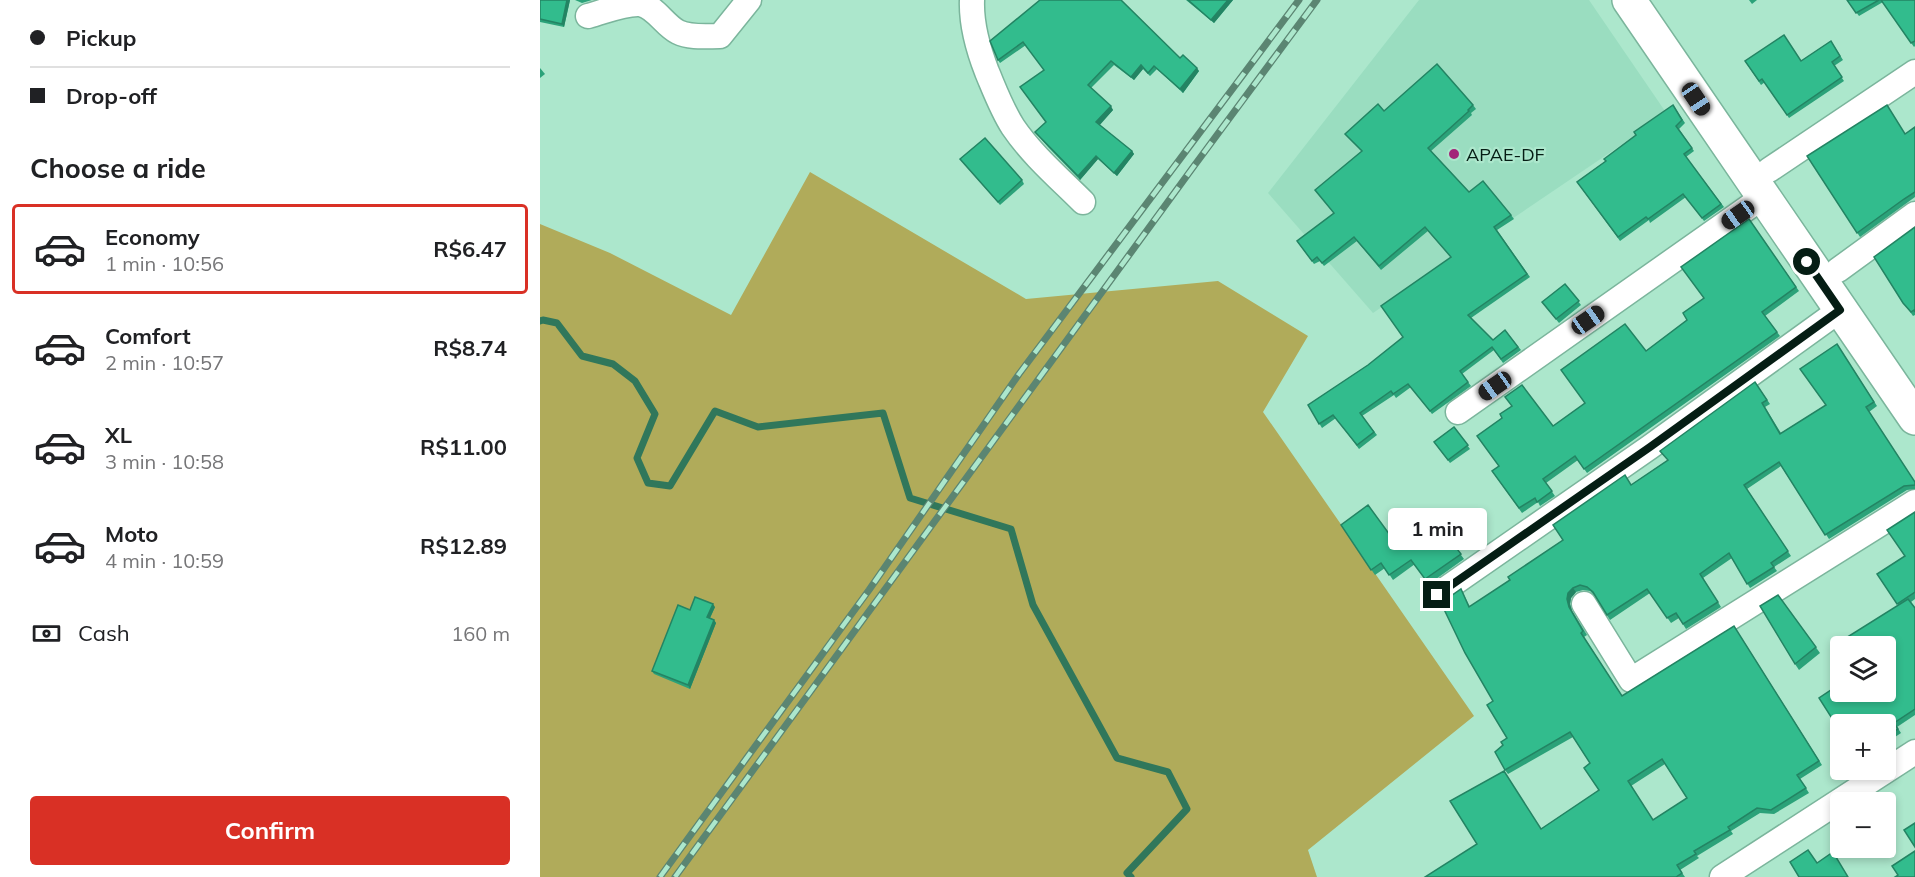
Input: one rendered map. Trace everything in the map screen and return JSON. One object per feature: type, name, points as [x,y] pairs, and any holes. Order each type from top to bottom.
[{"type":"street","points":[[588,16],[641,4],[651,9],[679,33],[720,36],[749,0]]},
{"type":"street","points":[[972,0],[973,29],[982,60],[1002,108],[1015,129],[1044,164],[1083,202]]},
{"type":"street","points":[[1629,0],[1766,184],[1838,270],[1915,384]]},
{"type":"street","points":[[1653,0],[1840,310],[1915,418]]},
{"type":"street","points":[[1458,412],[1915,72]]},
{"type":"street","points":[[1838,270],[1915,214]]},
{"type":"street","points":[[1437,595],[1650,447],[1840,310]]},
{"type":"street","points":[[1584,604],[1631,680],[1915,502]]},
{"type":"street","points":[[1722,877],[1915,752]]},
{"type":"shaded area","name":"APAE-DF","points":[[1419,0],[1589,0],[1667,114],[1373,313],[1268,193]]},
{"type":"shaded area","points":[[810,172],[1026,299],[1218,281],[1308,336],[1263,412],[1474,716],[1308,850],[1317,877],[540,877],[540,224],[610,253],[731,315]]},
{"type":"building","points":[[540,0],[567,0],[562,24],[540,19]]},
{"type":"building","points":[[1040,0],[1121,0],[1180,58],[1183,55],[1197,68],[1180,89],[1154,66],[1148,73],[1141,65],[1131,77],[1111,61],[1088,85],[1111,106],[1096,122],[1132,151],[1114,173],[1096,156],[1078,176],[1035,132],[1046,122],[1020,87],[1044,70],[1023,42],[998,60],[990,41]]},
{"type":"building","points":[[1188,0],[1228,0],[1211,20]]},
{"type":"building","points":[[1847,0],[1879,0],[1856,13]]},
{"type":"building","points":[[1881,0],[1915,0],[1915,41],[1911,43]]},
{"type":"building","points":[[1784,35],[1801,61],[1831,41],[1840,56],[1832,62],[1842,77],[1787,115],[1762,79],[1759,81],[1745,61]]},
{"type":"building","points":[[1437,64],[1473,105],[1428,148],[1469,192],[1483,181],[1511,215],[1494,227],[1527,274],[1468,315],[1493,340],[1505,330],[1518,347],[1501,359],[1492,347],[1460,371],[1468,382],[1430,411],[1408,384],[1393,394],[1391,391],[1360,413],[1374,432],[1357,445],[1333,415],[1319,424],[1308,405],[1368,365],[1403,337],[1381,306],[1451,257],[1425,227],[1379,266],[1354,237],[1322,263],[1317,257],[1312,261],[1297,241],[1334,213],[1315,190],[1362,151],[1345,134],[1378,104],[1384,111]]},
{"type":"building","points":[[1673,105],[1682,120],[1676,126],[1692,148],[1684,154],[1721,204],[1702,218],[1683,194],[1618,237],[1577,182],[1636,135],[1634,132]]},
{"type":"building","points":[[1887,105],[1905,134],[1915,127],[1915,192],[1857,233],[1807,156]]},
{"type":"building","points":[[985,138],[1022,180],[998,202],[960,159]]},
{"type":"building","points":[[1749,219],[1796,287],[1762,312],[1777,332],[1584,469],[1575,456],[1543,479],[1552,491],[1537,502],[1535,498],[1519,508],[1492,471],[1499,466],[1477,436],[1502,418],[1500,414],[1512,406],[1505,397],[1522,385],[1553,426],[1585,403],[1561,370],[1625,324],[1646,351],[1687,320],[1683,313],[1704,298],[1681,267]]},
{"type":"building","points":[[1915,227],[1915,312],[1914,310],[1911,312],[1874,257]]},
{"type":"building","points":[[1565,284],[1579,301],[1556,319],[1542,302]]},
{"type":"building","points":[[1837,344],[1874,402],[1866,407],[1915,485],[1904,486],[1825,535],[1779,462],[1744,485],[1788,551],[1771,563],[1774,567],[1747,584],[1729,553],[1700,574],[1718,602],[1683,624],[1676,613],[1667,618],[1647,589],[1607,615],[1593,592],[1587,587],[1580,585],[1573,588],[1568,593],[1567,599],[1583,631],[1581,633],[1622,696],[1734,626],[1819,761],[1797,775],[1806,788],[1771,810],[1757,808],[1728,827],[1730,830],[1694,851],[1696,854],[1677,865],[1682,873],[1676,877],[1425,877],[1477,844],[1450,801],[1504,771],[1541,829],[1599,790],[1584,768],[1590,763],[1570,732],[1505,770],[1495,752],[1503,745],[1501,742],[1507,738],[1487,705],[1493,701],[1465,653],[1441,603],[1461,589],[1469,607],[1510,580],[1508,577],[1563,540],[1553,525],[1625,475],[1631,485],[1668,460],[1660,451],[1755,382],[1767,400],[1762,403],[1780,434],[1826,405],[1800,369]],"holes":[[[1662,759],[1687,798],[1653,820],[1628,781]]]},
{"type":"building","points":[[1454,427],[1468,445],[1448,460],[1434,442]]},
{"type":"building","points":[[1368,505],[1395,542],[1432,516],[1461,554],[1425,579],[1411,560],[1389,575],[1381,563],[1371,570],[1341,525]]},
{"type":"building","points":[[1915,512],[1915,592],[1897,604],[1877,574],[1905,556],[1887,530]]},
{"type":"building","points":[[1778,595],[1816,647],[1795,664],[1760,606]]},
{"type":"building","points":[[695,597],[713,604],[707,617],[714,620],[688,685],[652,671],[678,605],[690,610]]},
{"type":"building","points":[[1908,599],[1915,608],[1915,709],[1896,722],[1896,714],[1830,715],[1819,698],[1830,691],[1830,702],[1896,702],[1896,636],[1849,636]]},
{"type":"building","points":[[1915,823],[1915,847],[1904,830]]},
{"type":"building","points":[[1808,850],[1817,863],[1830,854],[1830,858],[1837,858],[1848,877],[1799,877],[1790,862]]},
{"type":"building","points":[[1915,851],[1915,877],[1895,877],[1898,875],[1892,866]]},
{"type":"waterway","points":[[540,321],[557,323],[582,356],[613,364],[635,381],[655,414],[637,458],[648,483],[670,486],[715,411],[758,427],[883,413],[910,498],[1011,529],[1033,605],[1117,758],[1168,772],[1187,809],[1127,873],[1131,877]]},
{"type":"railway","points":[[660,877],[869,590],[1019,374],[1299,0]]},
{"type":"railway","points":[[675,877],[1317,0]]},
{"type":"place","name":"APAE-DF","points":[[1454,154]]},
{"type":"route","points":[[1437,595],[1650,447],[1840,310],[1807,262]]}]
